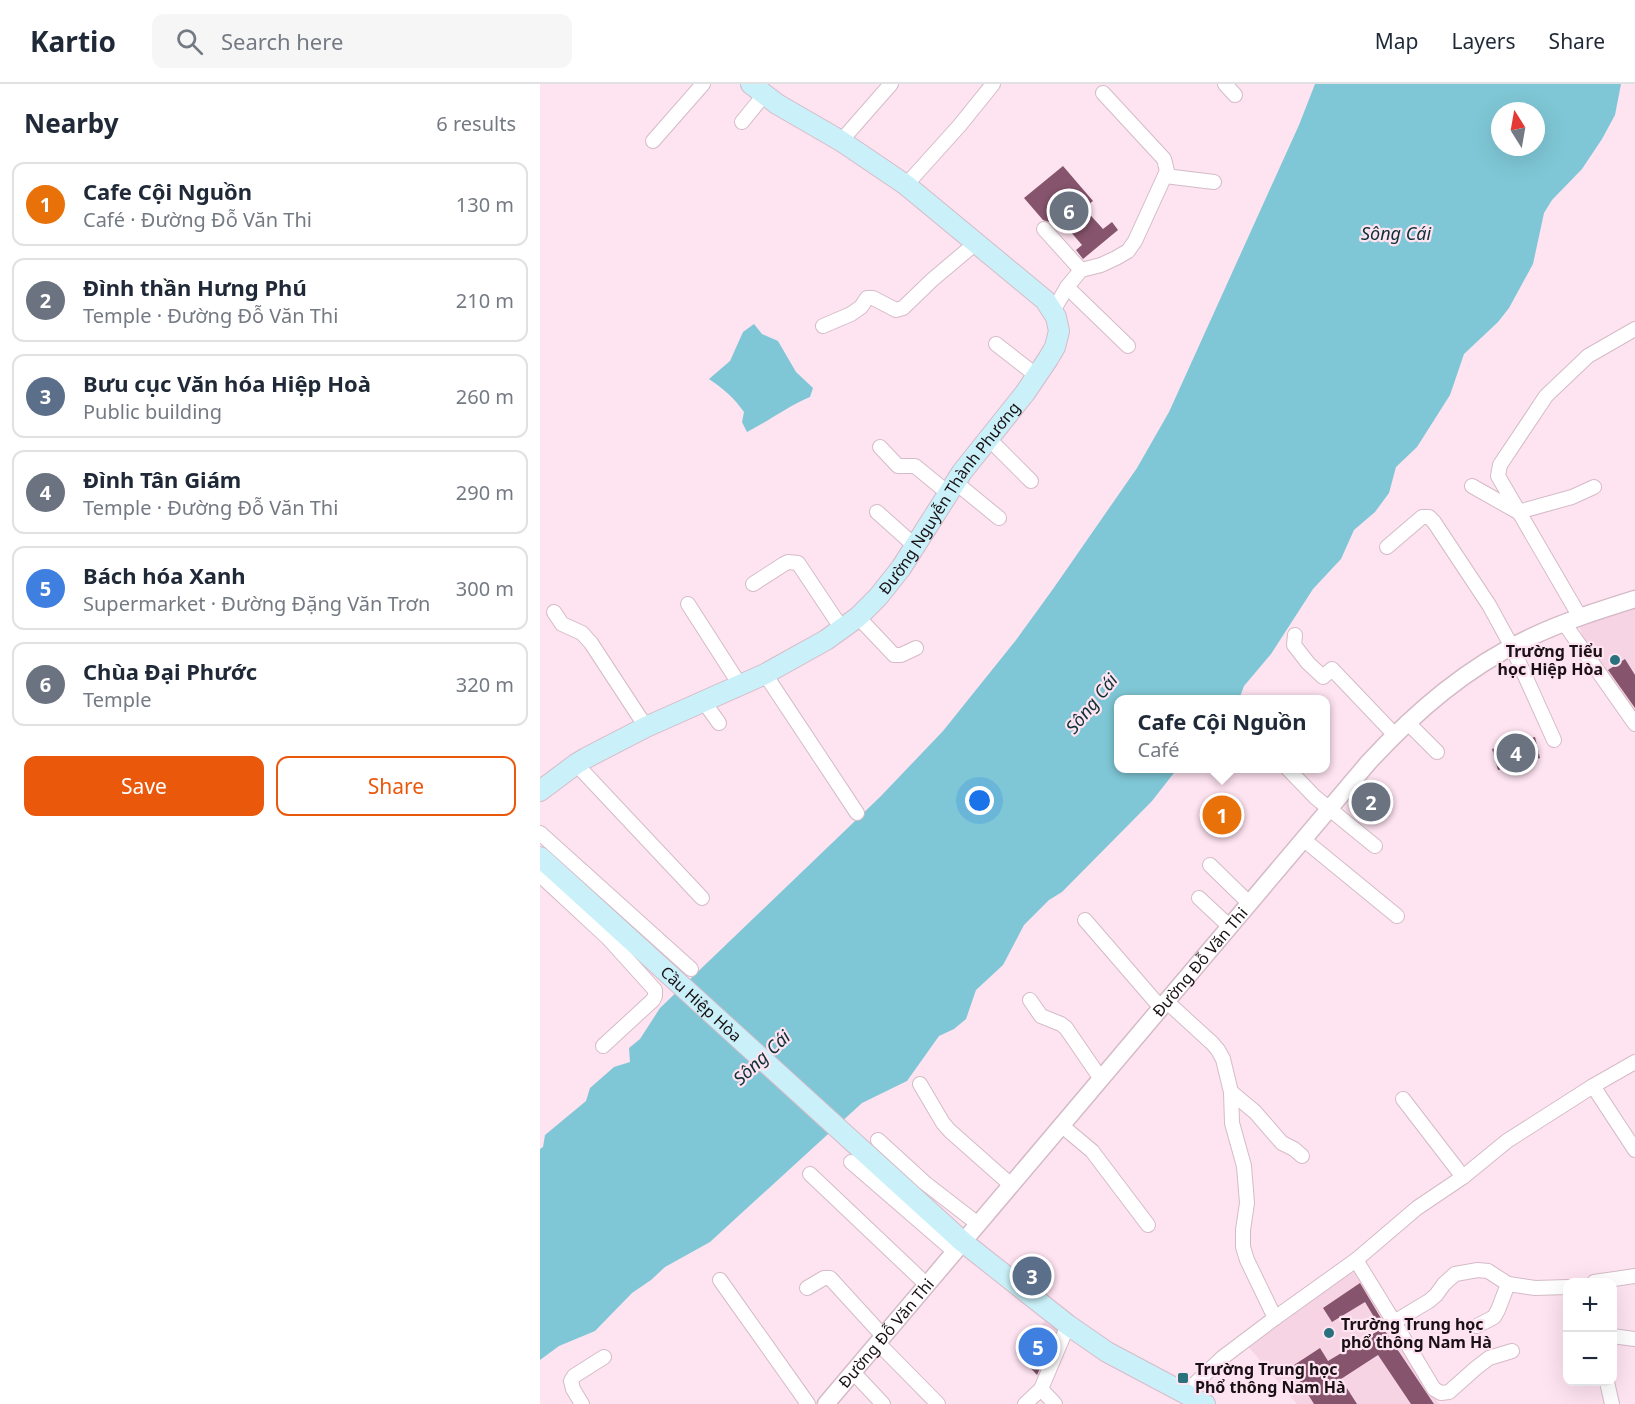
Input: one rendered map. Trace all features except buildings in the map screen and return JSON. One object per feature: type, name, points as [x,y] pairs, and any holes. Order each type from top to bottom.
[{"type":"main road","points":[[758,90],[906,184],[1039,295],[1053,311]]},
{"type":"main road","name":"Đường Nguyễn Thành Phương","points":[[540,791],[576,764],[646,727],[765,674],[800,655],[858,617],[897,574],[952,487],[1037,376],[1058,339],[1058,323],[1053,311]]},
{"type":"main road","name":"Cầu Hiệp Hòa","points":[[540,858],[915,1200],[959,1247],[1107,1352],[1205,1404]]},
{"type":"street","points":[[653,141],[703,84]]},
{"type":"street","points":[[841,141],[891,84]]},
{"type":"street","points":[[906,184],[993,84]]},
{"type":"street","points":[[1225,84],[1235,94]]},
{"type":"street","points":[[742,122],[758,90]]},
{"type":"street","points":[[1053,311],[1067,287],[1081,270],[1109,261],[1128,251],[1135,242],[1165,176],[1167,166],[1164,159],[1103,93]]},
{"type":"street","points":[[1165,176],[1214,182]]},
{"type":"street","points":[[1044,229],[1081,270]]},
{"type":"street","points":[[823,326],[851,314],[861,307],[867,298],[873,298],[896,310],[901,309],[976,242]]},
{"type":"street","points":[[1067,287],[1128,346]]},
{"type":"street","points":[[1580,617],[1498,476],[1500,465],[1546,396],[1588,356],[1635,329]]},
{"type":"street","points":[[996,345],[1037,376]]},
{"type":"street","points":[[988,438],[1031,481]]},
{"type":"street","points":[[880,447],[898,466],[915,466],[999,518]]},
{"type":"street","points":[[1472,486],[1518,512],[1572,497],[1594,487]]},
{"type":"street","points":[[877,512],[915,546]]},
{"type":"street","points":[[1387,547],[1417,520],[1429,517],[1489,605],[1512,647],[1554,740]]},
{"type":"street","points":[[753,584],[788,562],[798,563],[842,629]]},
{"type":"street","name":"Đường Đỗ Văn Thi","points":[[826,1404],[1394,734],[1429,702],[1464,676],[1512,647],[1564,623],[1635,598]]},
{"type":"street","points":[[688,604],[740,686]]},
{"type":"street","points":[[554,612],[562,624],[582,633],[591,644],[646,727]]},
{"type":"street","points":[[858,617],[894,655],[901,655],[916,648]]},
{"type":"street","points":[[1564,623],[1635,724]]},
{"type":"street","points":[[1295,635],[1294,645],[1308,663],[1323,677],[1332,669],[1394,734]]},
{"type":"street","points":[[765,674],[857,813]]},
{"type":"street","points":[[704,702],[719,723]]},
{"type":"street","points":[[1407,722],[1437,752]]},
{"type":"street","points":[[576,764],[702,898]]},
{"type":"street","points":[[1292,773],[1315,797],[1375,846]]},
{"type":"street","points":[[540,833],[692,969]]},
{"type":"street","points":[[1303,839],[1397,916]]},
{"type":"street","points":[[1210,865],[1249,903]]},
{"type":"street","points":[[540,875],[608,938],[655,990],[653,1000],[603,1046]]},
{"type":"street","points":[[1199,898],[1229,926]]},
{"type":"street","points":[[1084,920],[1164,1004],[1218,1050],[1223,1059],[1231,1092],[1232,1123],[1244,1166],[1247,1203],[1243,1230],[1244,1247],[1247,1260],[1275,1318]]},
{"type":"street","points":[[1030,999],[1041,1016],[1061,1024],[1066,1029],[1101,1079]]},
{"type":"street","points":[[1184,1394],[1222,1358],[1356,1260],[1417,1208],[1463,1177],[1507,1141],[1635,1062]]},
{"type":"street","points":[[920,1084],[950,1131],[1011,1185]]},
{"type":"street","points":[[1593,1086],[1635,1150]]},
{"type":"street","points":[[1231,1092],[1255,1112],[1282,1143],[1302,1156]]},
{"type":"street","points":[[1403,1099],[1463,1177]]},
{"type":"street","points":[[1061,1125],[1092,1151],[1148,1225]]},
{"type":"street","points":[[878,1140],[925,1183],[978,1224]]},
{"type":"street","points":[[851,1162],[959,1247]]},
{"type":"street","points":[[810,1174],[927,1284]]},
{"type":"street","points":[[1356,1260],[1434,1389],[1441,1393],[1449,1392],[1489,1358],[1512,1352]]},
{"type":"street","points":[[1394,1322],[1437,1295],[1444,1284],[1455,1274],[1478,1270],[1488,1271],[1508,1284],[1535,1288],[1563,1287]]},
{"type":"street","points":[[1617,1279],[1635,1276]]},
{"type":"street","points":[[807,1288],[824,1278],[830,1278],[880,1340],[938,1404]]},
{"type":"street","points":[[720,1280],[808,1404]]},
{"type":"street","points":[[1477,1326],[1494,1317],[1508,1284]]},
{"type":"street","points":[[1025,1404],[1041,1389],[1068,1325]]},
{"type":"street","points":[[1617,1337],[1635,1339]]},
{"type":"street","points":[[582,1404],[571,1381],[574,1376],[604,1356]]},
{"type":"street","points":[[853,1372],[883,1404]]},
{"type":"street","points":[[1607,1386],[1612,1404]]},
{"type":"street","points":[[1041,1389],[1055,1404]]},
{"type":"shaded area","name":"Trường Tiểu học Hiệp Hòa","points":[[1635,601],[1635,717],[1585,646],[1578,621]]},
{"type":"shaded area","name":"Trường Trung học phổ thông Nam Hà","points":[[1355,1267],[1439,1404],[1297,1404],[1247,1345]]},
{"type":"shaded area","points":[[1048,1318],[1062,1329],[1041,1378],[1016,1352]]},
{"type":"water","name":"Sông Cái","points":[[1315,84],[1621,84],[1615,115],[1602,139],[1582,169],[1552,200],[1544,213],[1533,264],[1509,308],[1498,322],[1464,354],[1450,395],[1417,447],[1396,467],[1389,493],[1375,512],[1354,530],[1341,559],[1313,589],[1271,654],[1244,686],[1241,695],[1114,695],[1114,773],[1174,773],[1152,801],[1062,892],[1049,900],[1024,925],[1003,965],[976,990],[966,1019],[954,1029],[939,1036],[907,1081],[862,1103],[710,1242],[665,1267],[632,1293],[595,1331],[559,1346],[540,1360],[540,1149],[543,1147],[545,1135],[586,1101],[590,1088],[614,1067],[630,1062],[629,1048],[640,1039],[660,1008],[880,797],[943,731],[1016,640],[1137,468],[1169,412],[1299,125]]},
{"type":"water","points":[[754,324],[762,334],[778,341],[796,372],[813,388],[810,397],[747,432],[742,422],[744,412],[728,394],[709,379],[730,361],[743,332]]},
{"type":"place","name":"Chùa Đại Phước","points":[[1069,211]]},
{"type":"place","name":"Trường Tiểu học Hiệp Hòa","points":[[1615,660]]},
{"type":"place","name":"Đình Tân Giám","points":[[1516,753]]},
{"type":"place","name":"Đình thần Hưng Phú","points":[[1371,802]]},
{"type":"place","name":"Cafe Cội Nguồn","points":[[1222,815]]},
{"type":"place","name":"Bưu cục Văn hóa Hiệp Hoà","points":[[1032,1276]]},
{"type":"place","name":"Trường Trung học phổ thông Nam Hà","points":[[1329,1333]]},
{"type":"place","name":"Bách hóa Xanh","points":[[1038,1347]]},
{"type":"place","name":"Trường Trung học Phổ thông Nam Hà","points":[[1183,1378]]}]
